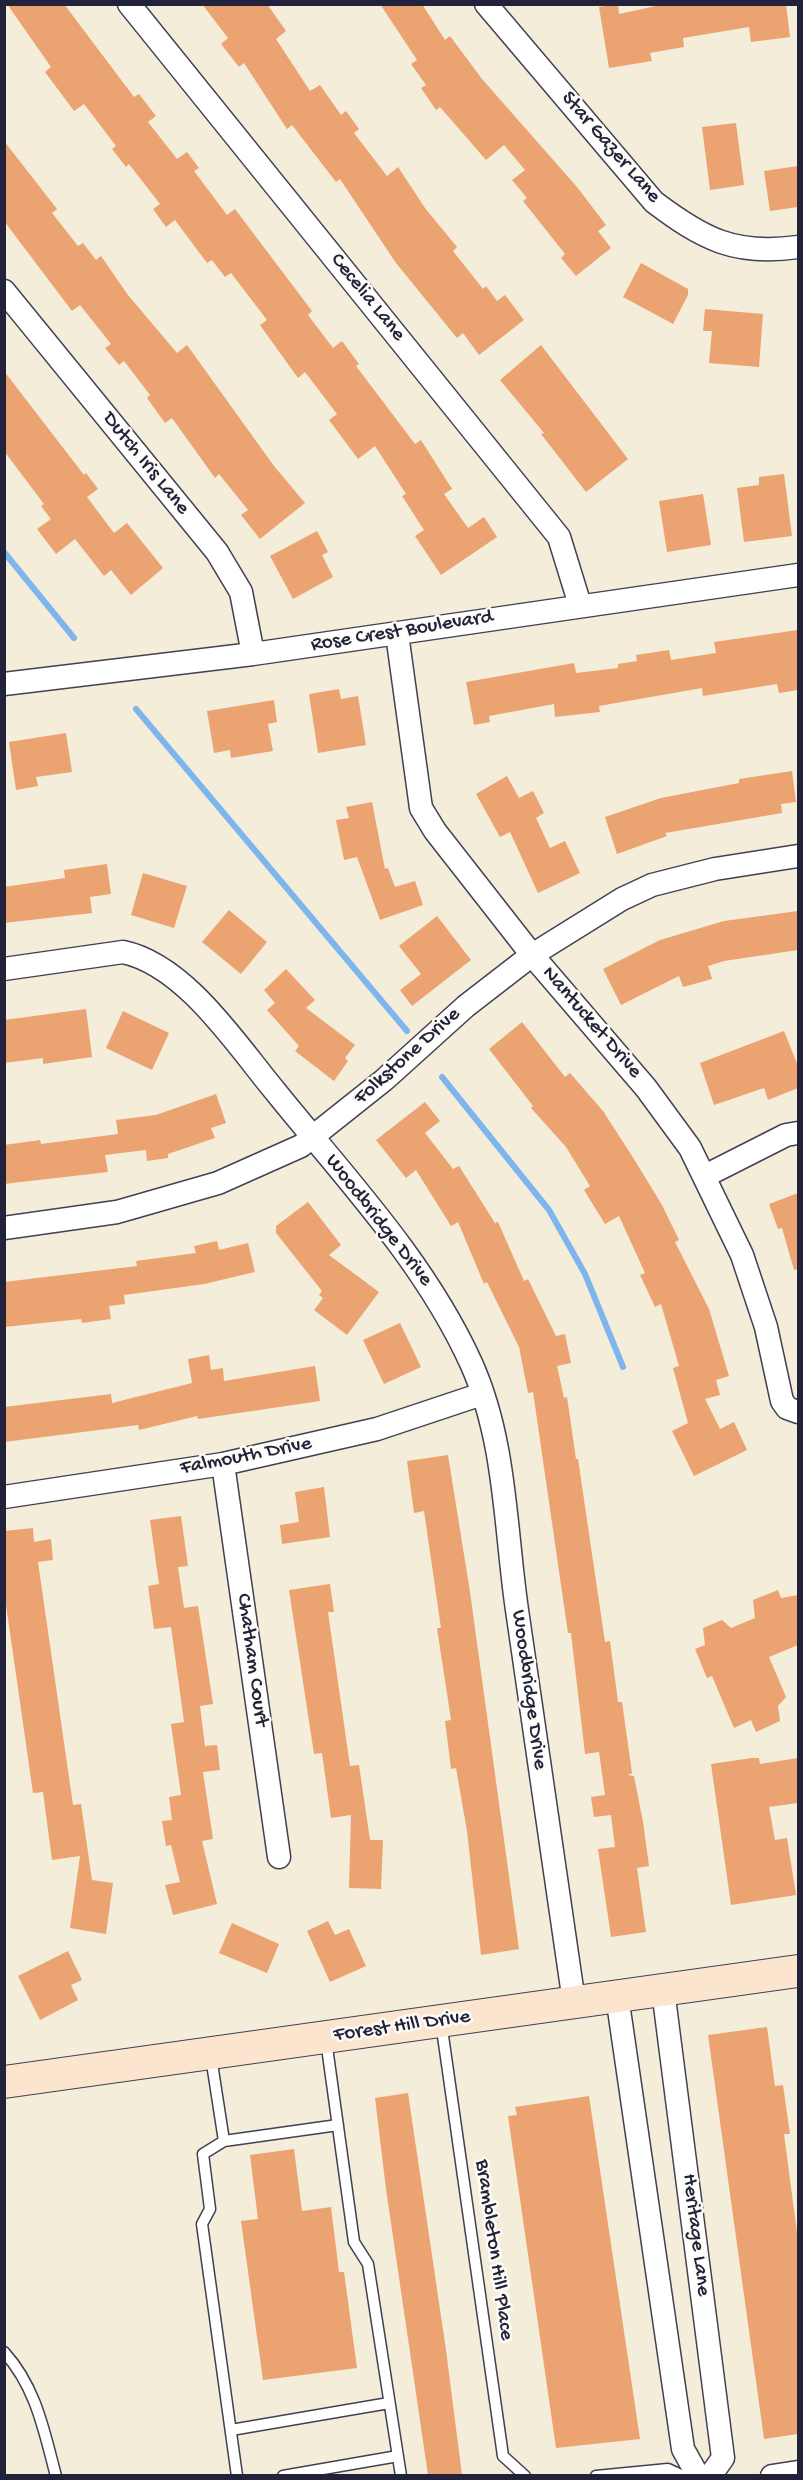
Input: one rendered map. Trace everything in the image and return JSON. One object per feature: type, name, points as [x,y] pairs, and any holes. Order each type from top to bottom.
[{"type":"main road","name":"Forest Hill Drive","points":[[4,2082],[798,1971]]},
{"type":"street","name":"Cecelia Lane","points":[[129,4],[559,537],[580,605]]},
{"type":"street","name":"Star Gazer Lane","points":[[486,4],[654,202],[689,228],[731,247],[781,250],[798,247]]},
{"type":"street","name":"Dutch Iris Lane","points":[[4,291],[217,552],[241,592],[253,654]]},
{"type":"street","name":"Rose Crest Boulevard","points":[[4,684],[253,654],[798,575]]},
{"type":"street","name":"Nantucket Drive","points":[[397,634],[421,808],[435,831],[532,954],[646,1088],[690,1149],[742,1255],[766,1327],[782,1401],[787,1408],[798,1412]]},
{"type":"street","name":"Folkstone Drive","points":[[4,1228],[117,1212],[218,1183],[314,1139],[466,1006],[532,954],[622,899],[652,885],[715,870],[798,856]]},
{"type":"street","name":"Woodbridge Drive","points":[[4,969],[123,952],[141,956],[182,985],[215,1017],[386,1224],[432,1289],[472,1364],[503,1476],[517,1609],[574,2002]]},
{"type":"street","points":[[705,1176],[786,1135],[798,1133]]},
{"type":"street","name":"Falmouth Drive","points":[[4,1497],[223,1464],[377,1429],[482,1394]]},
{"type":"street","name":"Chatham Court","points":[[223,1464],[279,1857]]},
{"type":"street","name":"Heritage Lane","points":[[663,1990],[723,2458],[710,2475]]},
{"type":"street","name":"Heritage Lane","points":[[617,1996],[683,2449],[698,2475]]},
{"type":"street","points":[[772,2475],[798,2472]]},
{"type":"lane","name":"Brambleton Hill Place","points":[[440,2021],[503,2456],[525,2475]]},
{"type":"lane","points":[[326,2037],[354,2242],[368,2264],[401,2475]]},
{"type":"lane","points":[[211,2054],[224,2141]]},
{"type":"lane","points":[[237,2475],[202,2224],[210,2209],[203,2154],[224,2141],[338,2125]]},
{"type":"lane","points":[[4,2352],[26,2381],[38,2408],[53,2475]]},
{"type":"lane","points":[[231,2430],[389,2403]]},
{"type":"lane","points":[[283,2475],[398,2456]]},
{"type":"lane","points":[[596,2475],[668,2469],[683,2475]]},
{"type":"building","points":[[7,4],[64,4],[134,97],[139,94],[156,116],[148,122],[177,159],[187,152],[199,168],[194,171],[227,215],[235,209],[312,311],[308,315],[333,348],[342,341],[359,364],[356,366],[415,444],[421,440],[452,489],[444,494],[468,528],[484,517],[497,537],[441,575],[415,536],[424,530],[402,496],[406,494],[375,446],[358,459],[329,420],[337,414],[305,372],[298,378],[260,325],[267,320],[231,273],[225,277],[212,260],[207,263],[175,220],[166,227],[153,209],[160,204],[129,164],[126,167],[112,149],[116,146],[84,104],[74,111],[45,72],[51,67]]},
{"type":"building","points":[[202,4],[267,4],[286,31],[276,39],[310,91],[320,85],[341,115],[346,111],[359,129],[354,133],[387,176],[398,167],[425,208],[457,247],[453,251],[483,289],[486,286],[497,301],[505,295],[524,320],[479,355],[463,333],[457,338],[396,263],[340,179],[336,182],[292,125],[287,129],[244,63],[239,67],[221,44],[228,38]]},
{"type":"building","points":[[380,4],[422,4],[445,40],[450,36],[482,79],[577,187],[606,225],[598,231],[611,248],[576,276],[561,258],[565,254],[523,201],[527,198],[512,180],[525,170],[504,145],[486,160],[440,107],[436,110],[421,88],[426,85],[411,64],[417,60]]},
{"type":"building","points":[[618,4],[619,14],[665,4],[786,4],[790,37],[751,42],[749,27],[683,38],[684,47],[650,53],[652,61],[609,68],[599,7]]},
{"type":"building","points":[[736,123],[744,185],[710,190],[702,127]]},
{"type":"building","points":[[4,141],[57,209],[52,213],[78,246],[83,243],[96,260],[101,256],[128,295],[177,353],[187,345],[274,466],[305,503],[260,539],[241,515],[248,510],[219,474],[215,478],[172,418],[165,423],[147,398],[150,395],[124,361],[119,365],[105,348],[111,344],[80,305],[72,311],[4,221]]},
{"type":"building","points":[[798,166],[798,207],[770,211],[764,171]]},
{"type":"building","points":[[641,263],[688,289],[688,295],[673,324],[623,297]]},
{"type":"building","points":[[705,309],[763,314],[759,367],[709,363],[712,331],[703,331]]},
{"type":"building","points":[[541,345],[628,459],[586,492],[541,434],[544,433],[500,380]]},
{"type":"building","points":[[4,371],[84,475],[86,473],[98,489],[87,497],[114,533],[127,523],[163,568],[131,595],[111,570],[104,576],[75,539],[56,554],[37,529],[51,519],[41,506],[44,504],[4,451]]},
{"type":"building","points":[[784,474],[792,536],[744,542],[737,488],[759,485],[759,477]]},
{"type":"building","points":[[703,494],[711,545],[667,552],[659,501]]},
{"type":"building","points":[[317,531],[328,552],[322,555],[333,577],[293,599],[270,556]]},
{"type":"building","points":[[798,630],[798,690],[779,693],[777,684],[703,696],[702,688],[599,706],[600,712],[555,717],[554,704],[489,716],[490,722],[474,725],[466,682],[574,663],[576,673],[618,668],[618,664],[637,661],[636,655],[669,650],[671,660],[716,653],[714,642]]},
{"type":"building","points":[[339,689],[341,699],[358,696],[366,745],[318,753],[309,694]]},
{"type":"building","points":[[274,700],[277,722],[268,724],[273,751],[231,758],[230,750],[214,753],[207,711]]},
{"type":"building","points":[[66,733],[72,772],[36,777],[38,786],[16,790],[9,742]]},
{"type":"building","points":[[792,771],[796,802],[781,804],[782,813],[665,833],[667,836],[617,854],[605,817],[661,798],[739,783],[739,779]]},
{"type":"building","points":[[507,776],[519,798],[533,791],[544,813],[536,818],[550,848],[565,841],[580,873],[538,893],[510,832],[500,837],[476,794]]},
{"type":"building","points":[[372,802],[385,869],[388,868],[395,887],[415,881],[423,905],[380,920],[357,857],[344,860],[336,820],[349,818],[346,807]]},
{"type":"building","points":[[107,864],[111,894],[90,897],[92,913],[4,923],[4,887],[65,878],[64,870]]},
{"type":"building","points":[[143,873],[187,886],[174,928],[131,915]]},
{"type":"building","points":[[229,910],[267,942],[241,974],[202,942]]},
{"type":"building","points":[[798,911],[798,950],[724,961],[708,966],[712,979],[683,987],[679,976],[621,1005],[603,969],[660,940],[724,921]]},
{"type":"building","points":[[437,916],[471,960],[412,1006],[400,990],[421,974],[399,946]]},
{"type":"building","points":[[286,969],[315,1000],[306,1008],[355,1045],[345,1058],[348,1061],[334,1081],[295,1051],[299,1046],[267,1010],[275,1003],[264,990]]},
{"type":"building","points":[[86,1009],[92,1057],[43,1064],[43,1058],[4,1063],[4,1020]]},
{"type":"building","points":[[123,1011],[169,1033],[152,1070],[106,1048]]},
{"type":"building","points":[[522,1022],[565,1077],[570,1073],[603,1111],[662,1205],[679,1240],[675,1242],[709,1309],[729,1376],[716,1380],[720,1395],[705,1399],[720,1429],[734,1422],[747,1450],[694,1476],[672,1431],[688,1423],[673,1368],[679,1366],[661,1304],[655,1307],[640,1275],[645,1273],[619,1216],[605,1224],[584,1190],[590,1186],[566,1147],[531,1108],[533,1106],[489,1049]]},
{"type":"building","points":[[784,1031],[798,1066],[798,1088],[768,1100],[764,1088],[714,1105],[700,1063]]},
{"type":"building","points":[[216,1094],[226,1123],[211,1128],[215,1138],[168,1154],[168,1158],[147,1161],[146,1150],[105,1155],[108,1172],[4,1184],[4,1145],[40,1140],[41,1144],[118,1134],[116,1120],[156,1115]]},
{"type":"building","points":[[425,1102],[440,1121],[425,1133],[453,1169],[459,1166],[495,1223],[498,1222],[524,1281],[528,1279],[556,1336],[565,1334],[571,1363],[557,1366],[564,1398],[567,1397],[576,1459],[578,1459],[605,1642],[610,1641],[618,1702],[622,1702],[632,1773],[628,1775],[634,1776],[643,1822],[649,1866],[637,1868],[646,1932],[611,1937],[598,1849],[615,1847],[611,1815],[594,1817],[591,1797],[605,1795],[599,1752],[585,1754],[571,1633],[568,1633],[533,1392],[528,1393],[519,1347],[487,1282],[484,1284],[458,1222],[451,1226],[416,1170],[406,1178],[376,1140]]},
{"type":"building","points":[[798,1193],[798,1269],[794,1270],[782,1228],[778,1229],[769,1204]]},
{"type":"building","points":[[308,1202],[341,1245],[329,1255],[379,1292],[347,1335],[314,1310],[323,1298],[319,1295],[322,1291],[276,1233],[276,1226]]},
{"type":"building","points":[[217,1241],[219,1250],[248,1243],[255,1272],[204,1284],[124,1295],[125,1304],[109,1306],[111,1319],[82,1323],[81,1319],[4,1327],[4,1282],[137,1266],[136,1261],[196,1253],[194,1246]]},
{"type":"building","points":[[400,1323],[421,1367],[384,1384],[363,1340]]},
{"type":"building","points":[[209,1355],[211,1370],[223,1368],[224,1381],[315,1366],[320,1401],[198,1419],[197,1416],[139,1430],[138,1425],[4,1442],[4,1407],[111,1394],[112,1403],[192,1383],[188,1359]]},
{"type":"building","points":[[448,1455],[470,1592],[519,1949],[481,1955],[467,1831],[456,1768],[451,1769],[445,1721],[451,1720],[437,1628],[441,1628],[424,1511],[414,1513],[407,1461]]},
{"type":"building","points":[[324,1487],[330,1537],[282,1544],[280,1525],[299,1522],[295,1492]]},
{"type":"building","points":[[181,1516],[188,1566],[178,1567],[184,1608],[198,1606],[213,1704],[200,1706],[205,1746],[217,1745],[220,1770],[203,1772],[213,1839],[202,1841],[217,1904],[173,1915],[165,1885],[180,1882],[171,1845],[166,1846],[162,1821],[172,1820],[169,1797],[181,1795],[171,1724],[184,1722],[171,1627],[154,1629],[148,1586],[159,1584],[150,1520]]},
{"type":"building","points":[[33,1528],[34,1542],[51,1539],[53,1560],[38,1562],[73,1805],[81,1804],[92,1880],[113,1883],[106,1934],[70,1928],[80,1856],[52,1860],[43,1792],[33,1793],[4,1591],[4,1531]]},
{"type":"building","points":[[330,1584],[334,1612],[328,1612],[350,1766],[359,1765],[370,1840],[383,1840],[381,1889],[349,1888],[351,1815],[331,1818],[322,1753],[314,1754],[289,1590]]},
{"type":"building","points":[[778,1590],[781,1598],[798,1595],[798,1645],[769,1657],[786,1697],[778,1706],[780,1721],[756,1732],[751,1720],[734,1728],[712,1676],[707,1678],[695,1649],[705,1645],[703,1628],[722,1620],[731,1628],[755,1618],[753,1600]]},
{"type":"building","points":[[759,1758],[760,1764],[798,1758],[798,1803],[769,1807],[775,1840],[787,1838],[796,1895],[731,1905],[711,1764]]},
{"type":"building","points":[[328,1921],[335,1935],[349,1929],[366,1966],[330,1982],[307,1931]]},
{"type":"building","points":[[232,1923],[279,1944],[267,1973],[219,1953]]},
{"type":"building","points":[[68,1951],[82,1980],[71,1985],[78,2000],[40,2020],[18,1976]]},
{"type":"building","points":[[767,2027],[775,2086],[783,2085],[790,2134],[784,2134],[798,2240],[798,2434],[764,2439],[708,2035]]},
{"type":"building","points":[[408,2093],[462,2475],[428,2475],[386,2189],[375,2098]]},
{"type":"building","points":[[589,2096],[640,2439],[556,2448],[508,2116],[517,2115],[515,2107]]},
{"type":"building","points":[[294,2149],[302,2211],[331,2207],[339,2272],[344,2272],[357,2368],[263,2380],[241,2221],[258,2219],[250,2155]]},
{"type":"waterway","points":[[4,552],[74,638]]},
{"type":"waterway","points":[[136,709],[407,1031]]},
{"type":"waterway","points":[[442,1077],[549,1210],[585,1274],[623,1367]]}]
